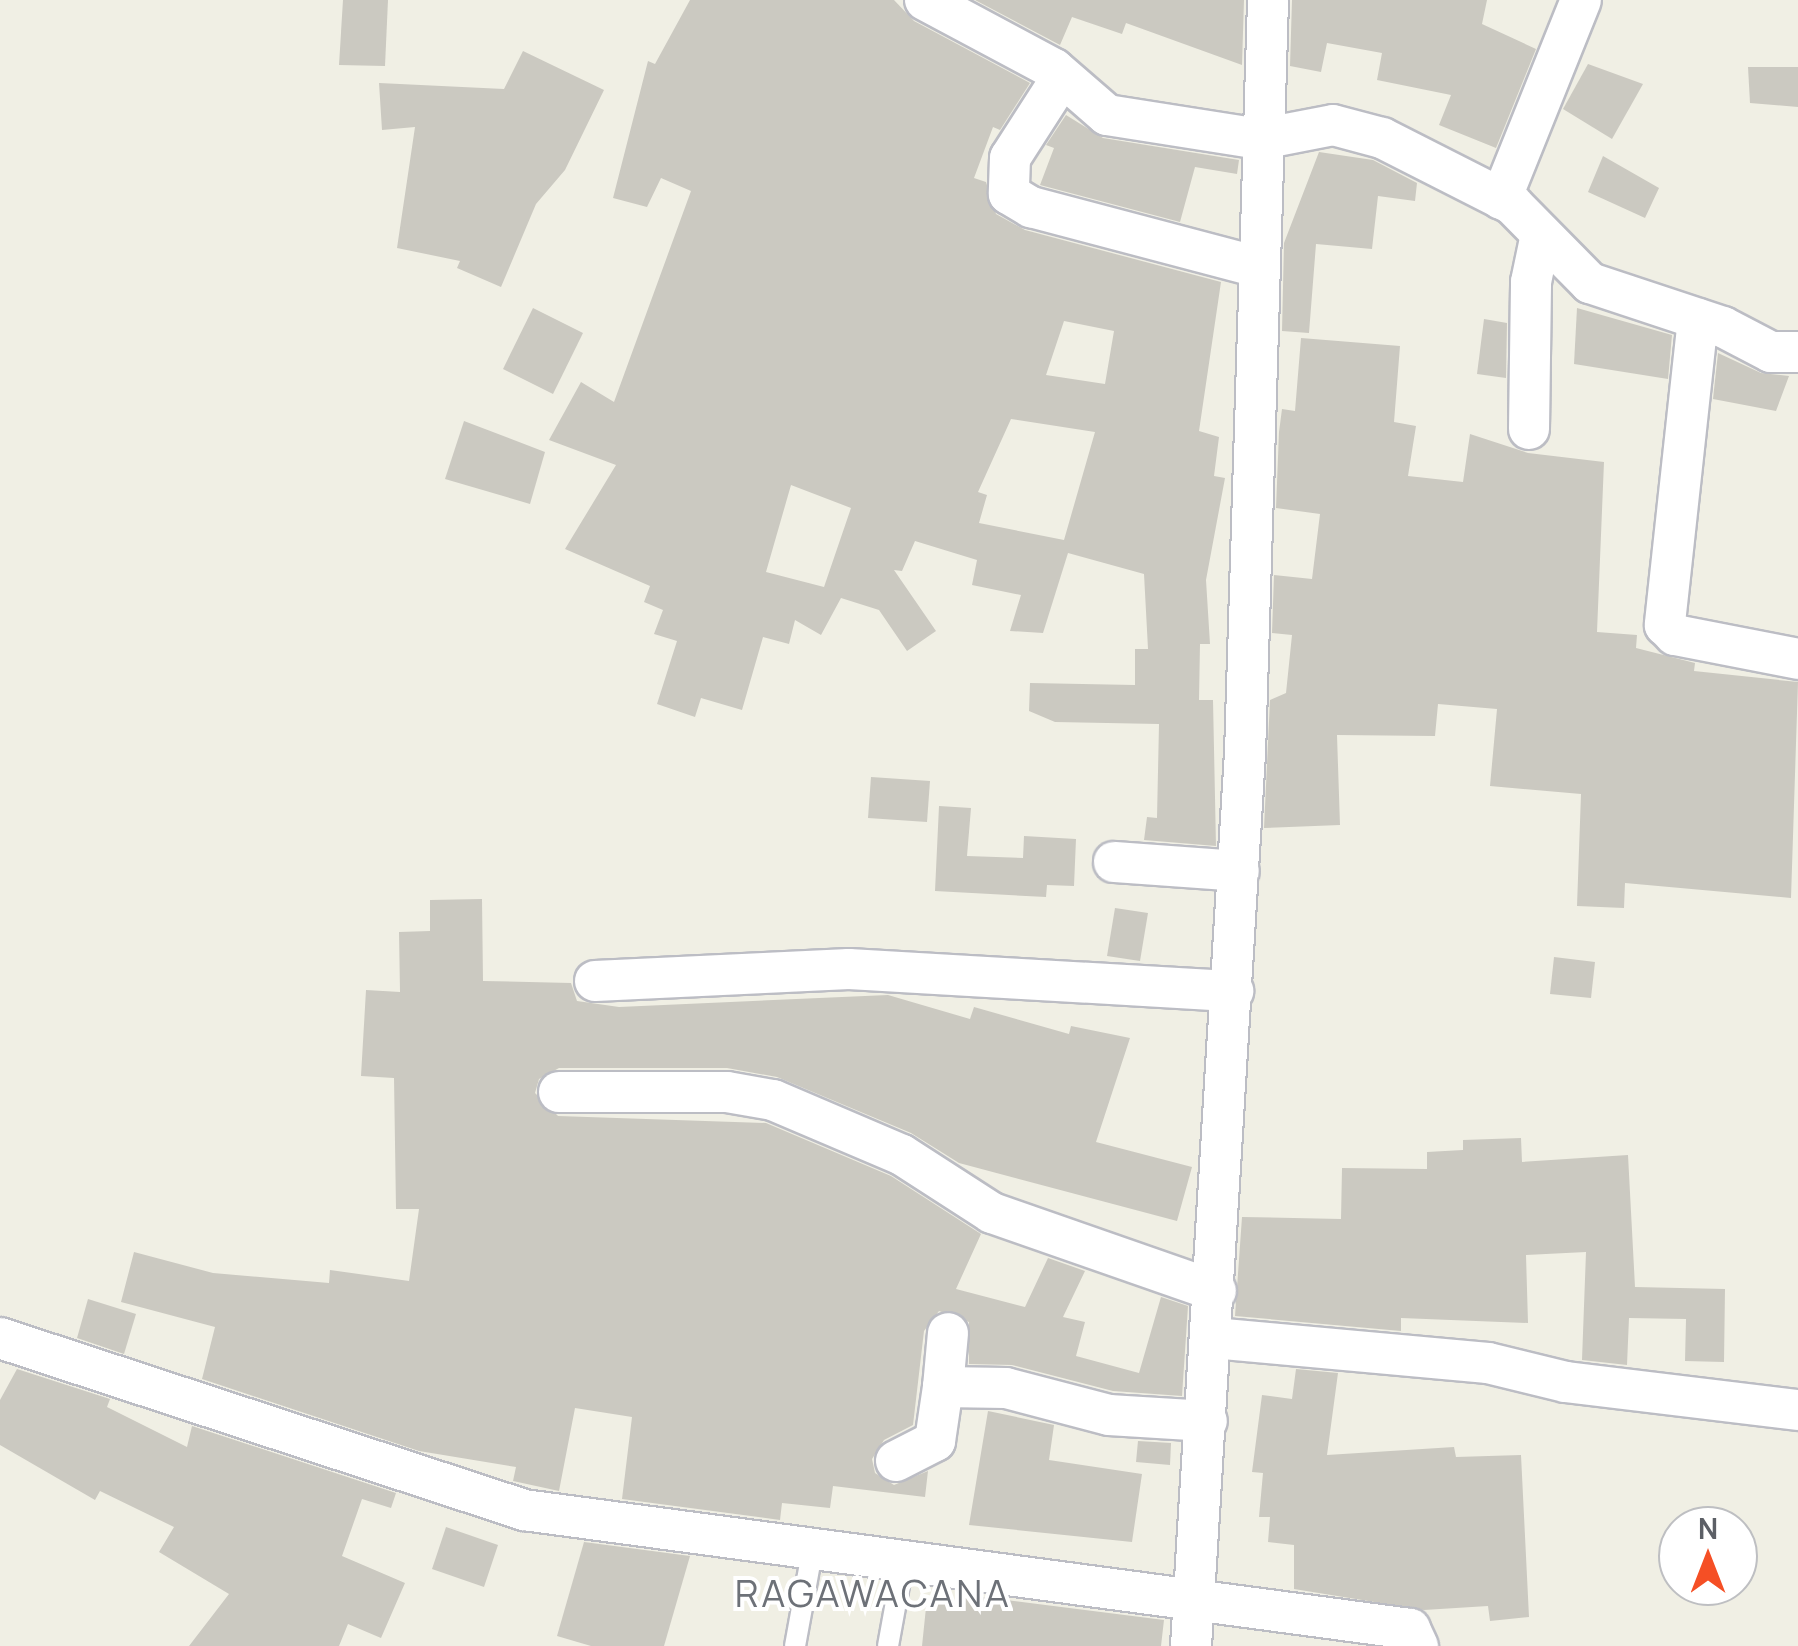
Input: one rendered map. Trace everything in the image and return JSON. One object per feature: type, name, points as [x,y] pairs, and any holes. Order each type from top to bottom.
[{"type":"street","points":[[925,0],[1062,77],[1107,114],[1333,126],[1510,179],[1541,234],[1590,284],[1698,319],[1771,352],[1798,352]]},
{"type":"street","points":[[1192,1646],[1240,870],[1261,123],[1268,0]]},
{"type":"street","points":[[1510,179],[1581,0]]},
{"type":"street","points":[[1062,77],[1010,158],[1009,194],[1031,208],[1258,266]]},
{"type":"street","points":[[1529,429],[1531,282],[1541,234]]},
{"type":"street","points":[[1698,319],[1665,625],[1675,636],[1798,659]]},
{"type":"street","points":[[1114,862],[1240,870]]},
{"type":"street","points":[[596,982],[849,970],[1233,991]]},
{"type":"street","points":[[559,1092],[727,1092],[772,1100],[902,1155],[992,1213],[1216,1291]]},
{"type":"street","points":[[896,1461],[934,1442],[948,1333]]},
{"type":"street","points":[[0,1338],[524,1510],[904,1558],[1194,1604],[1410,1629],[1418,1646]]},
{"type":"street","points":[[1214,1338],[1488,1362],[1566,1382],[1798,1410]]},
{"type":"street","points":[[943,1386],[1006,1388],[1109,1415],[1207,1421]]},
{"type":"lane","points":[[795,1646],[813,1547]]},
{"type":"lane","points":[[888,1646],[904,1558]]},
{"type":"building","points":[[343,0],[388,0],[385,66],[339,65]]},
{"type":"building","points":[[690,0],[894,0],[914,21],[1030,83],[1000,130],[993,127],[974,178],[986,182],[996,214],[1025,230],[1221,282],[1199,431],[1219,437],[1214,476],[1225,478],[1206,580],[1210,644],[1200,644],[1199,700],[1213,700],[1216,846],[1144,840],[1147,817],[1157,818],[1159,724],[1055,722],[1029,711],[1030,683],[1135,685],[1135,649],[1148,649],[1144,574],[1068,553],[1043,633],[1010,631],[1021,595],[972,585],[977,560],[915,541],[902,571],[894,570],[936,631],[907,651],[879,610],[841,598],[821,635],[795,620],[789,644],[763,637],[742,710],[701,698],[695,717],[657,704],[677,641],[654,634],[663,610],[644,602],[650,586],[565,549],[616,465],[549,440],[581,382],[614,402],[691,191],[661,178],[647,207],[613,198],[648,61],[655,64]],"holes":[[[1064,321],[1114,331],[1105,384],[1046,375]],[[1011,419],[1095,432],[1064,540],[979,523],[987,495],[978,492]],[[791,485],[851,508],[824,587],[766,572]]]},
{"type":"building","points":[[975,0],[1244,0],[1242,65],[1126,23],[1122,34],[1072,17],[1060,45]]},
{"type":"building","points":[[1292,0],[1487,0],[1482,24],[1536,49],[1496,148],[1439,125],[1451,95],[1377,80],[1382,53],[1327,43],[1321,72],[1290,66]]},
{"type":"building","points":[[523,51],[604,90],[565,170],[536,204],[501,287],[457,268],[460,261],[397,248],[415,127],[382,130],[379,83],[504,89]]},
{"type":"building","points":[[1588,64],[1643,84],[1612,139],[1563,109]]},
{"type":"building","points":[[1748,67],[1798,67],[1798,107],[1750,103]]},
{"type":"building","points":[[1066,115],[1103,138],[1239,160],[1237,174],[1195,167],[1180,222],[1040,185],[1054,148],[1046,145]]},
{"type":"building","points":[[1319,152],[1373,160],[1417,183],[1415,201],[1378,196],[1372,249],[1316,244],[1309,333],[1282,331],[1284,243]]},
{"type":"building","points":[[1603,156],[1659,188],[1645,218],[1588,192]]},
{"type":"building","points":[[533,308],[583,333],[553,394],[503,369]]},
{"type":"building","points":[[1577,308],[1672,335],[1668,379],[1574,364]]},
{"type":"building","points":[[1484,319],[1507,323],[1506,378],[1477,374]]},
{"type":"building","points":[[1301,338],[1400,346],[1394,422],[1416,426],[1408,476],[1463,482],[1470,434],[1528,453],[1604,462],[1597,632],[1637,635],[1636,648],[1695,663],[1694,671],[1798,682],[1791,898],[1625,883],[1624,908],[1577,906],[1581,794],[1490,786],[1497,709],[1438,704],[1435,736],[1337,735],[1340,825],[1264,828],[1270,700],[1286,693],[1292,635],[1272,633],[1274,575],[1312,579],[1320,514],[1276,508],[1282,409],[1295,411]]},
{"type":"building","points":[[1718,353],[1761,373],[1789,376],[1776,411],[1713,399]]},
{"type":"building","points":[[464,421],[545,452],[530,504],[445,479]]},
{"type":"building","points":[[871,777],[930,781],[927,822],[868,818]]},
{"type":"building","points":[[939,806],[971,808],[967,856],[1023,858],[1024,836],[1076,839],[1074,886],[1047,885],[1046,897],[935,891]]},
{"type":"building","points":[[482,899],[483,981],[571,983],[577,1001],[619,1007],[888,995],[970,1019],[974,1007],[1069,1034],[1071,1026],[1130,1038],[1096,1142],[1192,1167],[1177,1221],[959,1163],[911,1133],[777,1077],[727,1068],[559,1068],[539,1079],[535,1093],[558,1116],[766,1123],[891,1176],[981,1234],[956,1289],[1025,1307],[1048,1258],[1085,1271],[1063,1317],[1085,1322],[1076,1356],[1139,1373],[1161,1297],[1188,1306],[1182,1396],[1113,1391],[1012,1365],[969,1364],[969,1322],[939,1311],[924,1331],[913,1425],[884,1440],[872,1459],[875,1473],[894,1485],[928,1471],[925,1497],[833,1486],[830,1508],[782,1503],[780,1520],[622,1499],[632,1417],[575,1408],[559,1491],[513,1481],[516,1467],[419,1451],[202,1379],[215,1327],[121,1302],[134,1252],[213,1273],[329,1283],[330,1270],[409,1281],[419,1209],[396,1209],[394,1078],[361,1076],[366,990],[400,992],[399,932],[430,931],[430,900]]},
{"type":"building","points":[[1115,908],[1148,913],[1140,961],[1107,956]]},
{"type":"building","points":[[1554,957],[1595,962],[1591,998],[1550,994]]},
{"type":"building","points":[[1521,1138],[1522,1162],[1628,1155],[1635,1287],[1725,1289],[1724,1362],[1685,1361],[1686,1319],[1629,1318],[1627,1365],[1582,1360],[1586,1252],[1526,1255],[1528,1323],[1401,1318],[1401,1331],[1235,1316],[1242,1217],[1341,1219],[1342,1168],[1427,1169],[1427,1152],[1463,1150],[1463,1140]]},
{"type":"building","points":[[88,1299],[136,1314],[124,1354],[77,1338]]},
{"type":"building","points":[[17,1369],[110,1399],[107,1407],[187,1447],[192,1426],[396,1493],[391,1508],[362,1499],[342,1556],[405,1583],[381,1638],[348,1624],[339,1646],[189,1646],[229,1594],[159,1552],[174,1527],[100,1491],[95,1500],[0,1445],[0,1400]]},
{"type":"building","points":[[1296,1369],[1338,1373],[1327,1455],[1454,1447],[1456,1457],[1521,1455],[1529,1617],[1490,1621],[1488,1606],[1424,1610],[1294,1589],[1294,1545],[1268,1542],[1270,1517],[1259,1517],[1263,1473],[1252,1472],[1262,1395],[1292,1399]]},
{"type":"building","points":[[988,1411],[1054,1425],[1049,1460],[1142,1474],[1132,1542],[969,1525]]},
{"type":"building","points":[[1138,1441],[1171,1443],[1170,1465],[1136,1462]]},
{"type":"building","points":[[446,1527],[498,1545],[484,1587],[432,1569]]},
{"type":"building","points":[[584,1542],[690,1556],[664,1646],[591,1646],[557,1636]]},
{"type":"building","points":[[958,1594],[1164,1620],[1161,1646],[922,1646],[927,1598],[956,1602]]},
{"type":"district","name":"RAGAWACANA","points":[[873,1593]]}]
